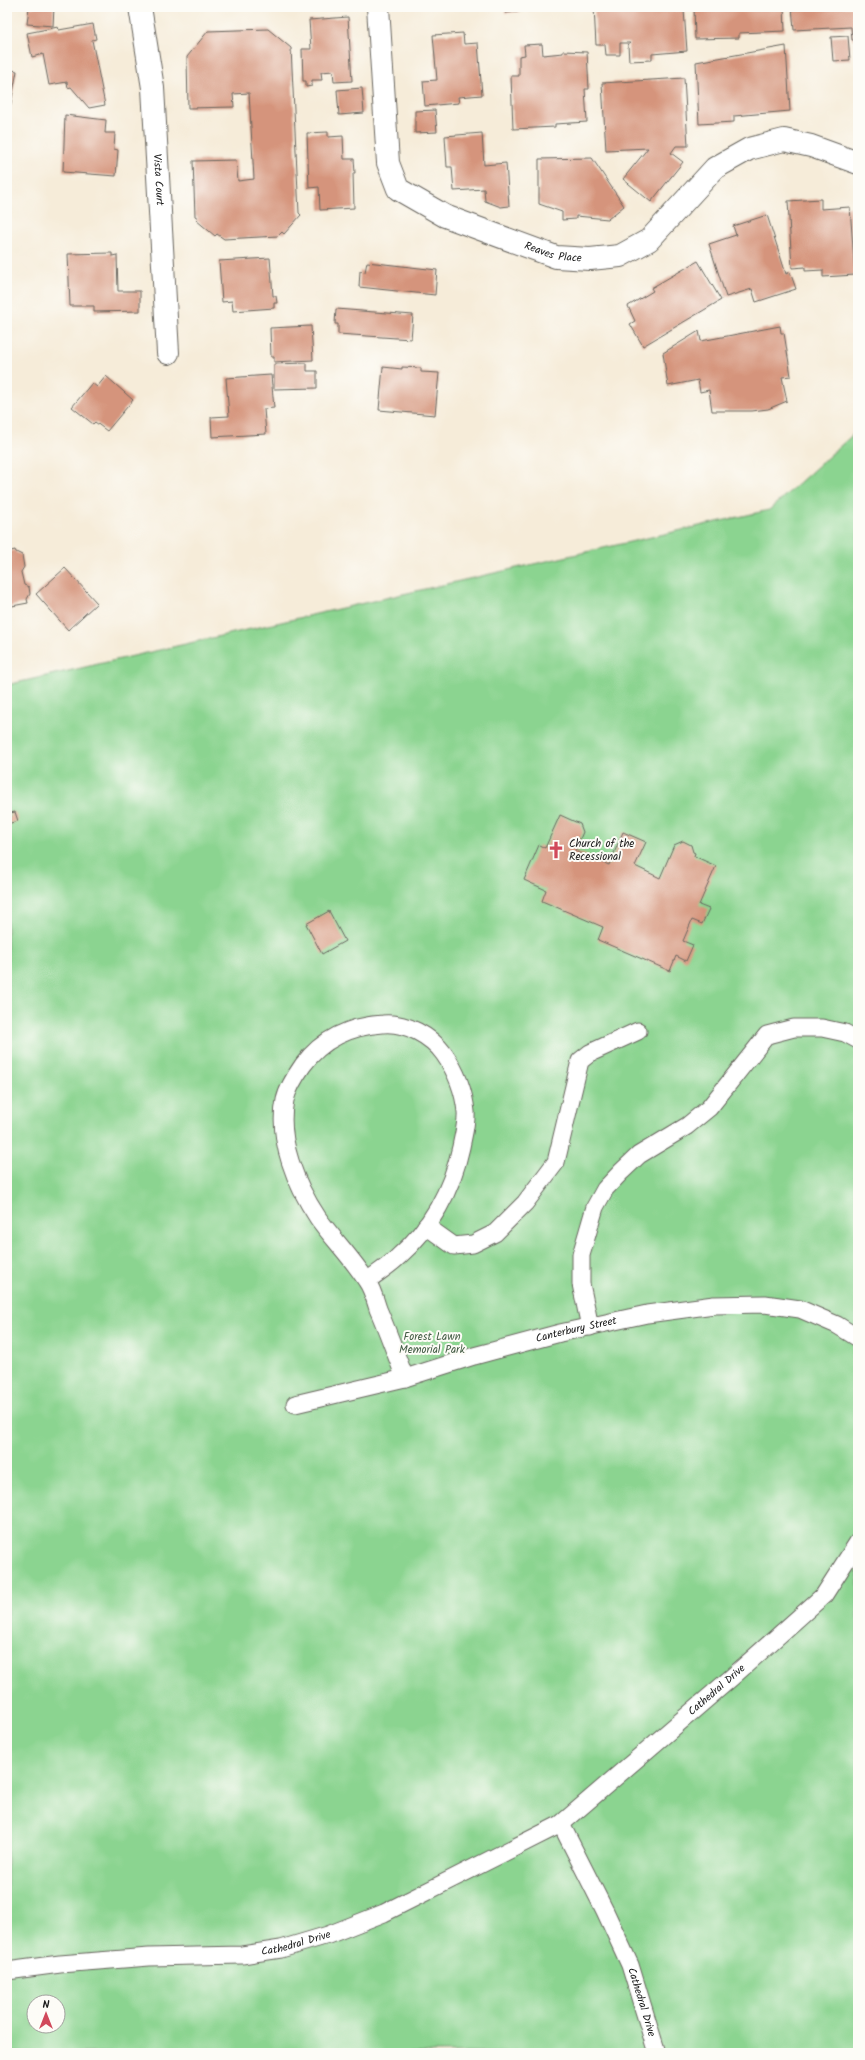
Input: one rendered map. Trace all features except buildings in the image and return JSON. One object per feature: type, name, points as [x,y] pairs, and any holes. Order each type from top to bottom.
[{"type":"street","name":"Vista Court","points":[[140,7],[153,88],[168,353]]},
{"type":"street","name":"Reaves Place","points":[[378,7],[388,163],[398,188],[445,216],[556,257],[590,259],[620,256],[644,243],[649,240],[715,168],[749,149],[784,140],[811,146],[858,163]]},
{"type":"lane","points":[[367,1281],[399,1257],[426,1226],[445,1196],[455,1172],[466,1114],[461,1089],[452,1066],[437,1045],[413,1029],[387,1024],[364,1025],[344,1032],[326,1042],[307,1060],[294,1078],[285,1100],[284,1126],[286,1148],[296,1179],[318,1216],[367,1281],[405,1378]]},
{"type":"lane","points":[[590,1326],[581,1284],[581,1255],[595,1207],[605,1190],[621,1172],[639,1155],[687,1126],[710,1108],[767,1035],[794,1028],[822,1028],[845,1033],[858,1040]]},
{"type":"lane","points":[[426,1226],[454,1246],[473,1244],[495,1234],[525,1203],[556,1162],[580,1061],[590,1053],[638,1031]]},
{"type":"lane","name":"Canterbury Street","points":[[295,1404],[405,1378],[474,1356],[590,1326],[647,1314],[714,1305],[765,1304],[800,1309],[836,1325],[858,1338]]},
{"type":"lane","name":"Cathedral Drive","points":[[7,1971],[60,1964],[149,1957],[242,1955],[281,1949],[328,1935],[384,1913],[561,1824],[731,1678],[824,1595],[858,1542]]},
{"type":"lane","name":"Cathedral Drive","points":[[561,1824],[605,1911],[630,1965],[657,2053]]},
{"type":"green space","name":"Forest Lawn Memorial Park","points":[[858,430],[858,2053],[7,2053],[7,685],[769,510]]},
{"type":"place","name":"Church of the Recessional","points":[[556,850]]}]
